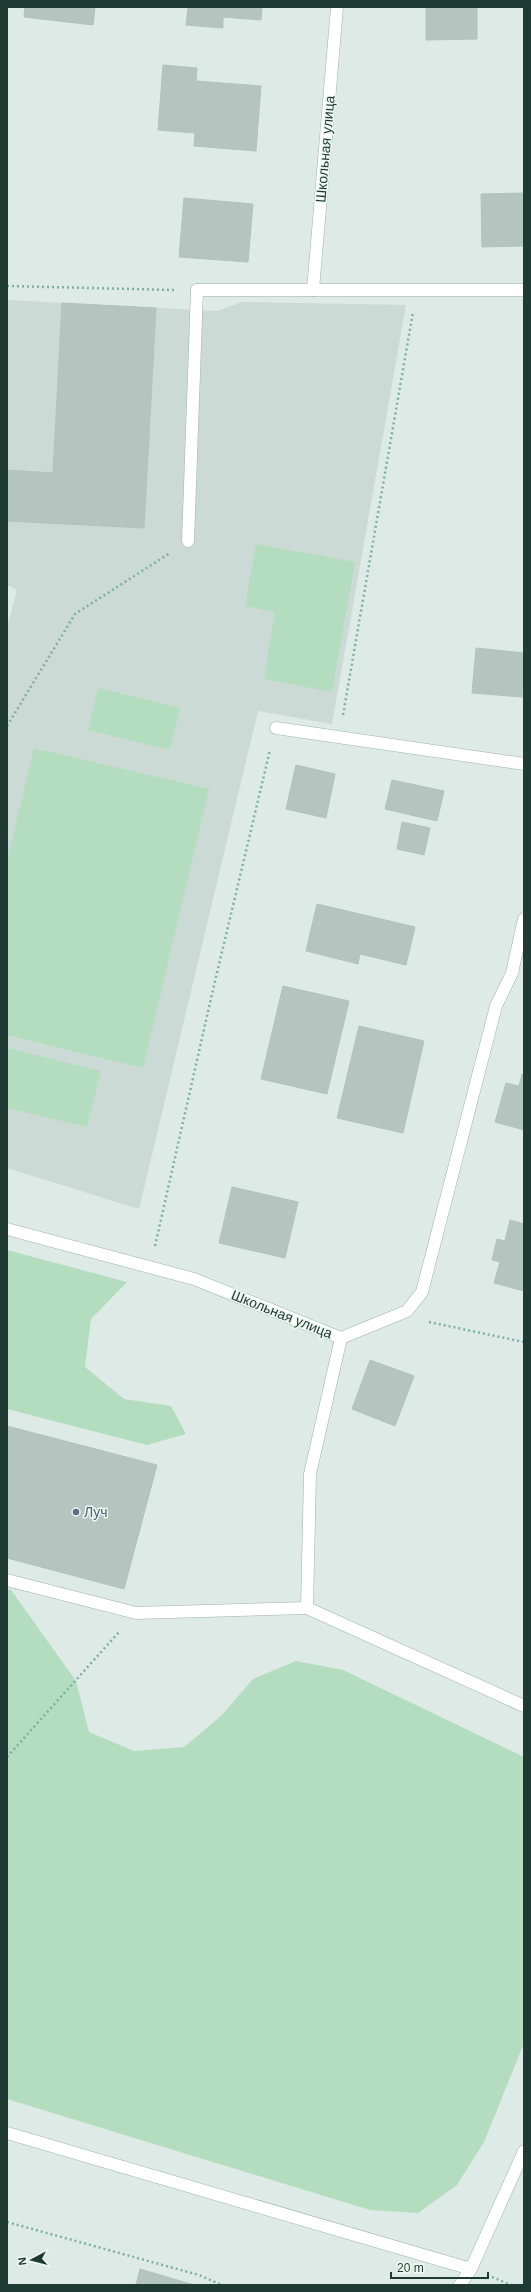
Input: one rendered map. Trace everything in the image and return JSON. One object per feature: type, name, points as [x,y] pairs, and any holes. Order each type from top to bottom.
[{"type":"street","name":"Школьная улица","points":[[313,290],[337,7]]},
{"type":"street","points":[[188,541],[197,290],[524,290]]},
{"type":"street","points":[[276,728],[524,764]]},
{"type":"street","points":[[341,1338],[407,1311],[422,1292],[496,1006],[512,973],[524,919]]},
{"type":"street","name":"Школьная улица","points":[[7,1229],[194,1279],[341,1338],[310,1474],[307,1608]]},
{"type":"street","points":[[7,1580],[136,1613],[307,1608],[524,1706]]},
{"type":"street","points":[[7,2132],[471,2269]]},
{"type":"street","points":[[460,2285],[471,2269],[524,2151]]},
{"type":"path","points":[[7,286],[197,290]]},
{"type":"path","points":[[339,738],[417,291]]},
{"type":"path","points":[[7,726],[75,614],[188,541]]},
{"type":"path","points":[[150,1267],[212,994],[276,728]]},
{"type":"path","points":[[407,1311],[425,1321],[524,1342]]},
{"type":"path","points":[[7,1757],[136,1613]]},
{"type":"path","points":[[7,2222],[199,2275],[222,2285]]},
{"type":"shaded area","points":[[7,300],[217,311],[242,302],[406,305],[332,724],[258,711],[139,1209],[7,1168],[7,628],[17,590],[7,585]]},
{"type":"green space","points":[[256,544],[355,562],[332,692],[264,679],[275,612],[245,606]]},
{"type":"green space","points":[[98,688],[180,708],[170,750],[88,730]]},
{"type":"green space","points":[[34,748],[209,789],[143,1068],[7,1035],[7,861]]},
{"type":"green space","points":[[7,1048],[101,1071],[87,1127],[7,1108]]},
{"type":"green space","points":[[7,1250],[127,1282],[91,1319],[85,1367],[124,1399],[171,1406],[186,1434],[147,1445],[7,1409]]},
{"type":"green space","points":[[7,1589],[11,1590],[76,1681],[89,1732],[134,1751],[184,1747],[221,1716],[253,1679],[296,1661],[343,1670],[524,1757],[524,2043],[484,2142],[457,2185],[418,2213],[370,2210],[7,2099]]},
{"type":"building","points":[[25,7],[95,7],[93,25],[24,17]]},
{"type":"building","points":[[188,7],[262,7],[261,20],[223,17],[223,28],[186,25]]},
{"type":"building","points":[[426,7],[477,7],[477,39],[426,40]]},
{"type":"building","points":[[163,65],[197,68],[196,81],[261,86],[256,151],[194,146],[195,133],[158,130]]},
{"type":"building","points":[[524,193],[524,246],[482,247],[481,194]]},
{"type":"building","points":[[184,198],[253,204],[248,262],[179,257]]},
{"type":"building","points":[[62,303],[156,308],[144,528],[7,521],[7,470],[53,473]]},
{"type":"building","points":[[476,648],[524,653],[522,697],[472,693]]},
{"type":"building","points":[[296,765],[335,774],[326,818],[286,809]]},
{"type":"building","points":[[392,780],[444,791],[437,821],[385,809]]},
{"type":"building","points":[[402,822],[430,828],[424,855],[397,849]]},
{"type":"building","points":[[317,904],[415,927],[406,965],[360,954],[358,964],[306,951]]},
{"type":"building","points":[[283,986],[349,1001],[327,1094],[261,1079]]},
{"type":"building","points":[[359,1026],[424,1041],[403,1133],[337,1118]]},
{"type":"building","points":[[522,1074],[524,1075],[524,1130],[495,1122],[506,1083],[519,1086]]},
{"type":"building","points":[[232,1187],[298,1202],[285,1258],[219,1243]]},
{"type":"building","points":[[510,1220],[524,1224],[524,1291],[494,1283],[500,1262],[492,1260],[497,1239],[505,1241]]},
{"type":"building","points":[[370,1360],[414,1376],[395,1426],[352,1409]]},
{"type":"building","name":"Луч","points":[[7,1426],[157,1465],[124,1589],[7,1558]]},
{"type":"building","points":[[140,2269],[194,2285],[136,2285]]},
{"type":"place","name":"Луч","points":[[76,1512]]}]
